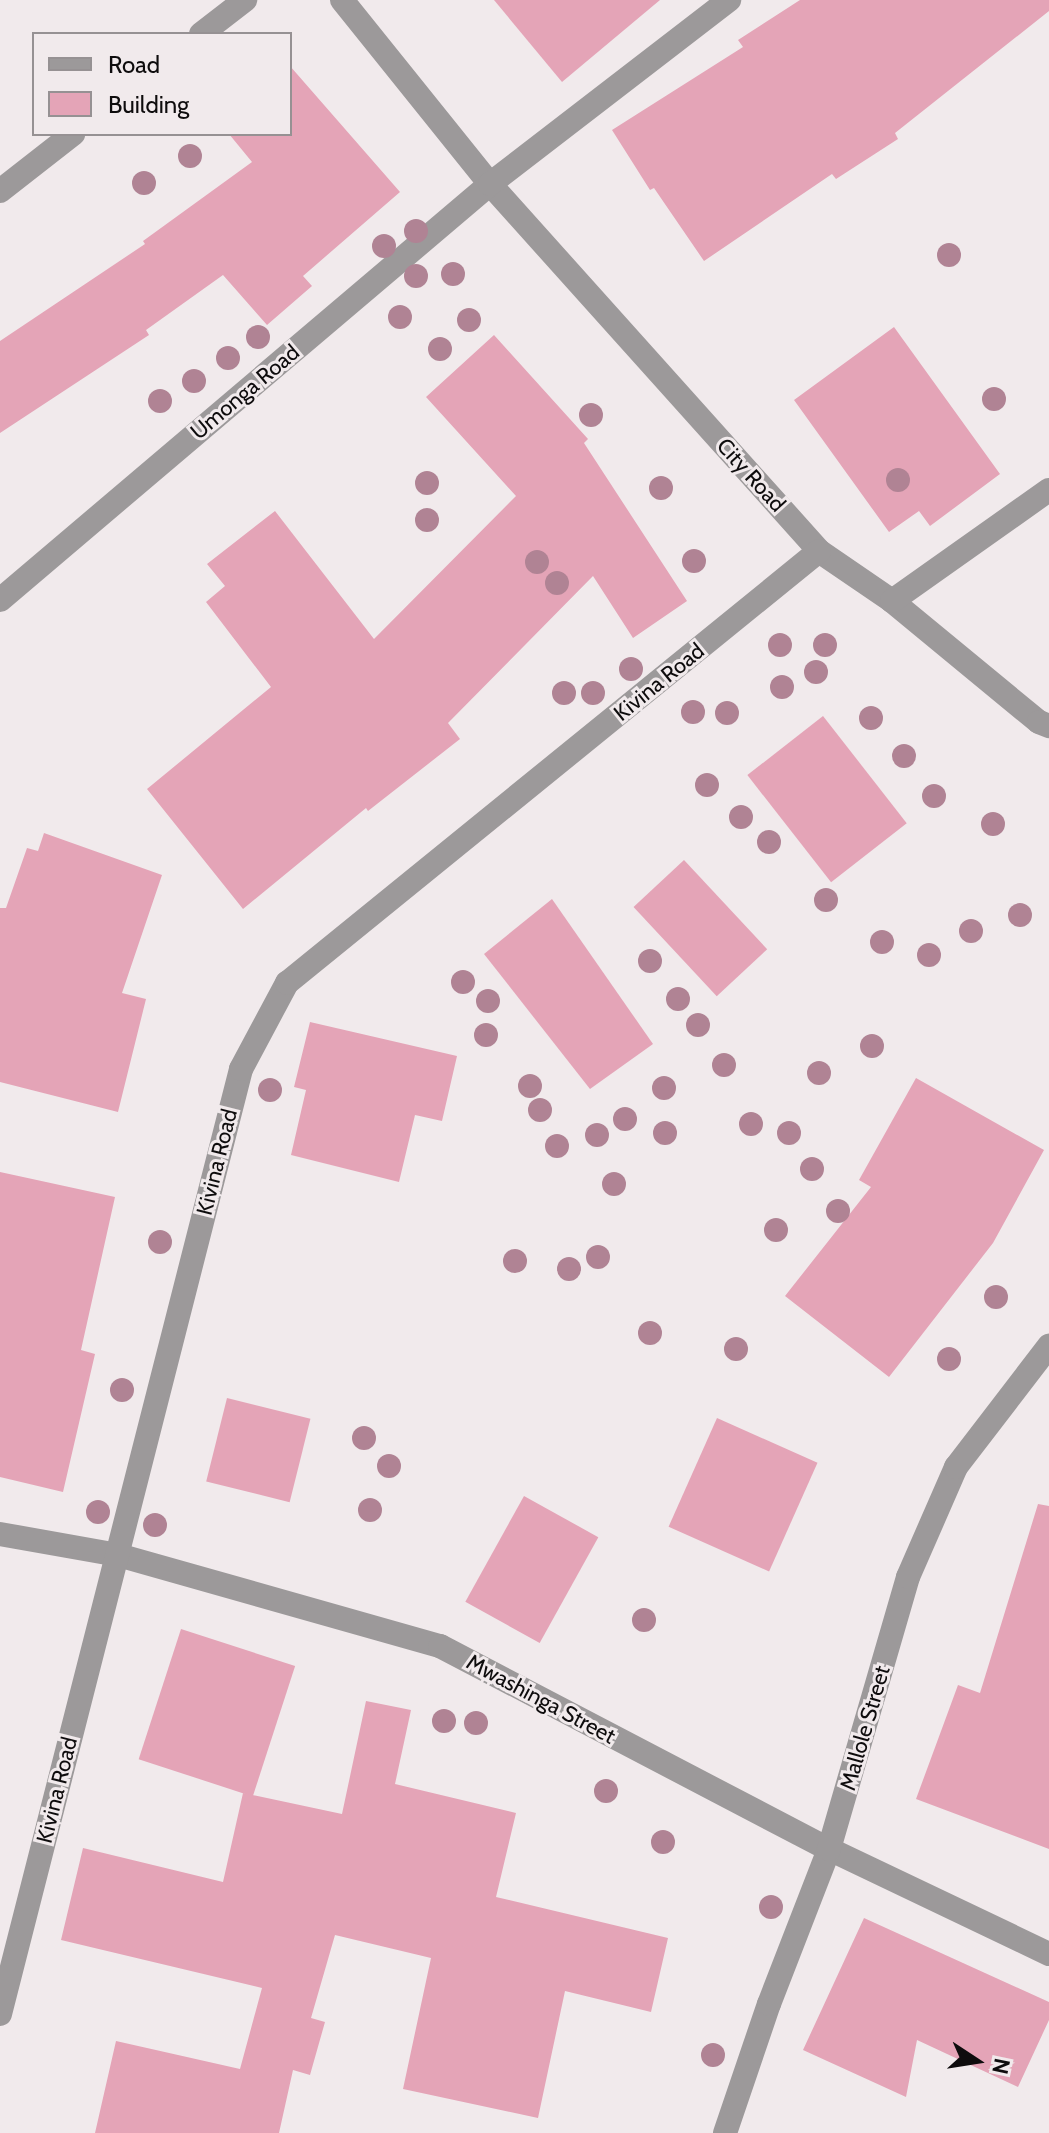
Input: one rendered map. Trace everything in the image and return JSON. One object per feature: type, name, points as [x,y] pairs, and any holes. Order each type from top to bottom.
[{"type":"street","points":[[204,32],[245,0]]},
{"type":"street","name":"City Road","points":[[342,0],[490,184],[819,551],[892,601],[1039,722],[1049,726]]},
{"type":"street","points":[[490,184],[729,0]]},
{"type":"street","points":[[0,191],[70,136]]},
{"type":"street","name":"Umonga Road","points":[[0,600],[490,184]]},
{"type":"street","points":[[892,601],[1049,490]]},
{"type":"street","name":"Kivina Road","points":[[0,2014],[241,1069],[287,983],[819,551]]},
{"type":"street","name":"Mallole Street","points":[[725,2133],[769,2004],[829,1849],[908,1577],[956,1467],[1049,1346]]},
{"type":"street","name":"Mwashinga Street","points":[[0,1534],[118,1555],[440,1646],[829,1849],[1049,1954]]},
{"type":"building","points":[[494,0],[660,0],[562,82]]},
{"type":"building","points":[[800,0],[1049,0],[1049,11],[895,133],[898,139],[836,179],[832,174],[704,261],[654,188],[650,190],[612,130],[743,47],[738,40]]},
{"type":"building","points":[[292,68],[400,192],[303,276],[312,286],[267,325],[223,275],[146,330],[149,335],[0,433],[0,341],[145,244],[143,241],[252,162],[231,136],[292,136]]},
{"type":"building","points":[[894,327],[1000,474],[930,526],[919,511],[889,532],[794,400]]},
{"type":"building","points":[[494,335],[588,439],[584,443],[687,601],[633,638],[593,576],[448,723],[460,739],[368,811],[366,808],[243,909],[147,789],[271,687],[206,602],[225,586],[207,564],[275,511],[374,639],[516,496],[426,397]]},
{"type":"building","points":[[823,716],[907,823],[831,882],[747,775]]},
{"type":"building","points":[[44,833],[162,875],[122,993],[146,999],[118,1112],[0,1082],[0,908],[6,908],[27,848],[38,851]]},
{"type":"building","points":[[684,860],[767,949],[717,996],[634,907]]},
{"type":"building","points":[[552,899],[653,1044],[590,1089],[484,954]]},
{"type":"building","points":[[310,1022],[457,1056],[442,1121],[415,1115],[399,1182],[291,1155],[306,1090],[294,1087]]},
{"type":"building","points":[[916,1078],[1044,1150],[993,1243],[889,1377],[785,1296],[871,1187],[859,1180]]},
{"type":"building","points":[[0,1172],[115,1197],[81,1350],[95,1354],[63,1492],[0,1477]]},
{"type":"building","points":[[227,1398],[310,1419],[290,1502],[206,1481]]},
{"type":"building","points":[[717,1418],[817,1463],[769,1571],[669,1527]]},
{"type":"building","points":[[524,1496],[598,1537],[540,1643],[465,1602]]},
{"type":"building","points":[[1038,1504],[1049,1506],[1049,1849],[916,1799],[958,1685],[980,1693]]},
{"type":"building","points":[[181,1629],[295,1666],[253,1796],[139,1759]]},
{"type":"building","points":[[366,1701],[411,1710],[395,1784],[516,1813],[496,1897],[668,1938],[651,2012],[565,1991],[538,2118],[403,2089],[431,1958],[335,1935],[311,2018],[325,2022],[310,2075],[293,2070],[279,2133],[95,2133],[116,2041],[240,2069],[262,1988],[61,1940],[83,1848],[223,1882],[243,1793],[342,1814]]},
{"type":"building","points":[[864,1918],[1049,2002],[1049,2020],[1018,2087],[917,2040],[906,2097],[803,2050]]}]
